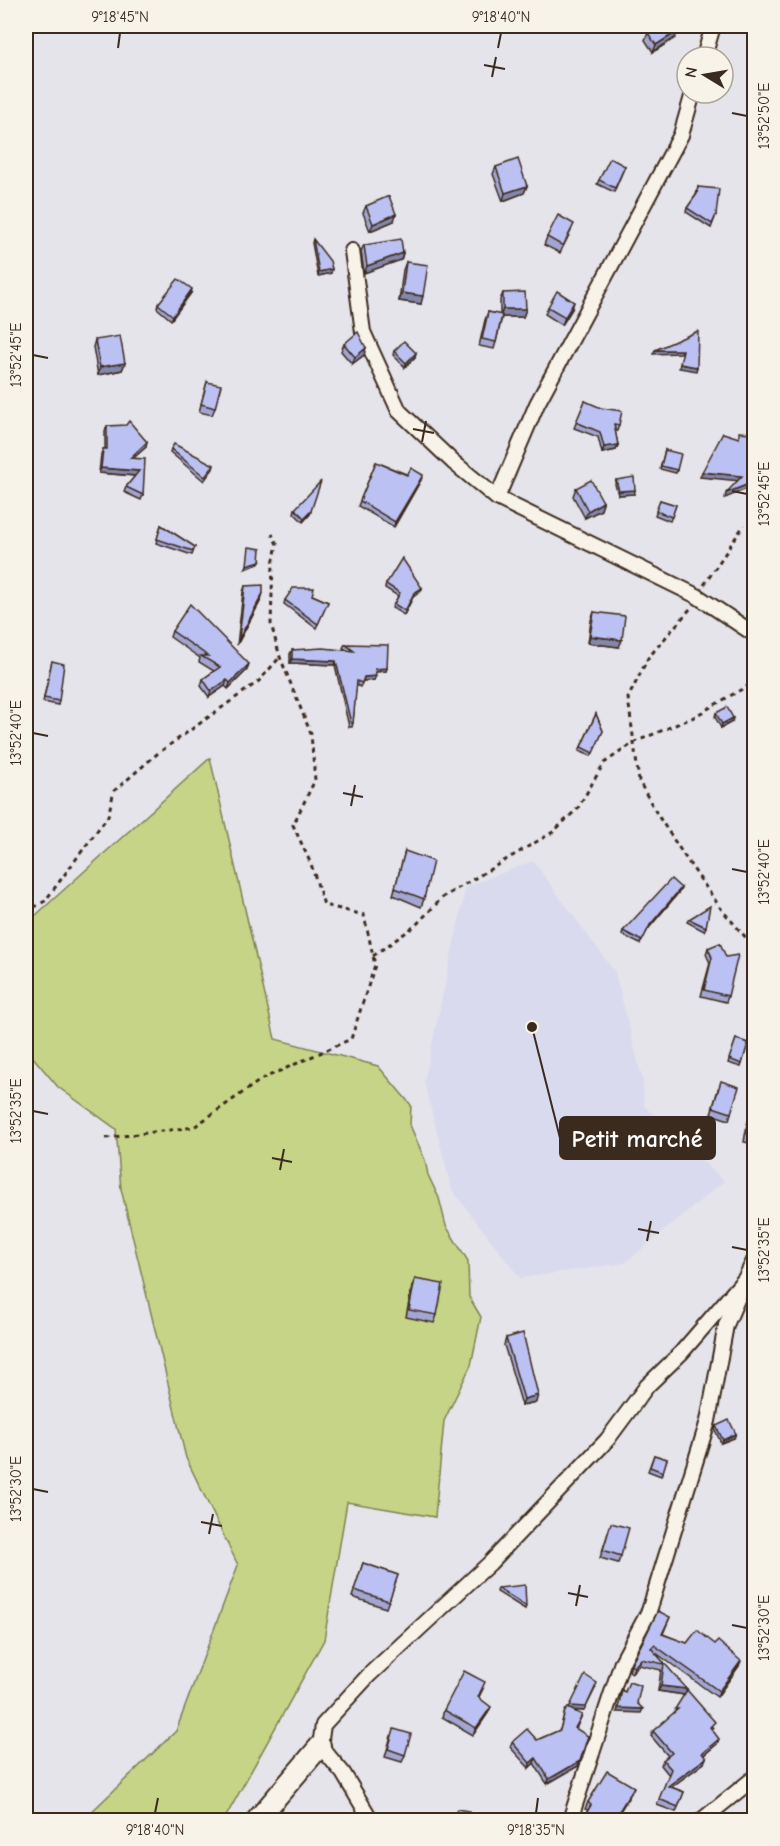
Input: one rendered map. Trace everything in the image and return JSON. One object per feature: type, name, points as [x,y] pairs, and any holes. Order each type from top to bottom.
[{"type":"main road","points":[[257,1821],[321,1746]]},
{"type":"street","points":[[707,45],[713,26]]},
{"type":"street","points":[[497,498],[537,404],[681,135],[690,105]]},
{"type":"street","points":[[352,252],[363,332],[399,411],[453,462],[497,498],[697,596],[754,634]]},
{"type":"street","points":[[570,1821],[622,1662],[649,1611],[708,1421],[726,1325],[754,1261]]},
{"type":"street","points":[[371,1821],[343,1773],[321,1746],[323,1725],[369,1675],[490,1563],[607,1440],[647,1386],[681,1353],[745,1279]]},
{"type":"street","points":[[702,1821],[754,1778]]},
{"type":"path","points":[[744,525],[697,596],[688,614],[648,658],[628,698],[639,781],[657,814],[722,910],[754,947]]},
{"type":"path","points":[[106,1138],[194,1127],[262,1079],[351,1040],[375,965],[364,915],[324,905],[311,864],[293,825],[315,780],[311,734],[280,657],[271,624],[273,564],[277,544],[272,534]]},
{"type":"path","points":[[26,912],[45,901],[108,816],[114,791],[157,754],[259,681],[280,657]]},
{"type":"path","points":[[374,956],[415,926],[444,897],[553,832],[578,808],[604,763],[635,742],[692,718],[754,682]]},
{"type":"shaded area","points":[[533,861],[615,972],[643,1082],[644,1106],[724,1181],[625,1263],[520,1278],[452,1190],[424,1082],[466,887]]},
{"type":"green space","points":[[210,758],[275,1039],[378,1066],[411,1105],[410,1125],[439,1198],[446,1226],[468,1261],[469,1297],[481,1317],[471,1365],[444,1421],[435,1517],[347,1502],[324,1640],[224,1820],[83,1820],[176,1731],[238,1565],[186,1458],[121,1189],[116,1129],[58,1087],[26,1049],[26,924]]},
{"type":"building","points":[[659,26],[674,26],[678,31],[656,45],[648,33]]},
{"type":"building","points":[[754,87],[754,108],[752,109],[751,88]]},
{"type":"building","points":[[610,158],[625,166],[615,188],[599,180]]},
{"type":"building","points":[[518,159],[527,186],[505,193],[496,167]]},
{"type":"building","points":[[698,187],[719,189],[716,215],[712,224],[687,208],[697,194]]},
{"type":"building","points":[[389,196],[396,214],[373,224],[366,206]]},
{"type":"building","points":[[558,215],[574,224],[563,246],[547,237]]},
{"type":"building","points":[[313,239],[330,261],[332,269],[319,272]]},
{"type":"building","points":[[401,239],[403,253],[367,266],[364,245]]},
{"type":"building","points":[[406,262],[428,265],[423,296],[402,293]]},
{"type":"building","points":[[178,279],[192,289],[173,316],[158,304]]},
{"type":"building","points":[[557,291],[574,302],[565,317],[548,307]]},
{"type":"building","points":[[525,292],[526,309],[503,309],[503,293]]},
{"type":"building","points":[[488,312],[502,315],[496,342],[482,339]]},
{"type":"building","points":[[698,331],[697,367],[680,364],[683,350],[655,350]]},
{"type":"building","points":[[358,332],[366,348],[355,357],[344,344]]},
{"type":"building","points":[[120,336],[125,363],[100,367],[95,340]]},
{"type":"building","points":[[404,341],[416,353],[406,363],[394,351]]},
{"type":"building","points":[[207,382],[221,385],[215,408],[201,404]]},
{"type":"building","points":[[585,401],[601,408],[622,411],[619,425],[614,424],[618,445],[604,447],[600,432],[576,422]]},
{"type":"building","points":[[129,421],[147,442],[130,458],[145,459],[143,495],[126,487],[139,471],[101,468],[103,449],[107,449],[107,426],[126,425]]},
{"type":"building","points":[[739,432],[752,433],[749,463],[754,461],[754,482],[726,493],[742,476],[702,472],[723,433],[739,438]]},
{"type":"building","points":[[174,444],[214,465],[205,477],[171,449]]},
{"type":"building","points":[[665,450],[681,454],[677,470],[661,466]]},
{"type":"building","points":[[376,462],[407,475],[411,468],[423,475],[395,522],[360,501]]},
{"type":"building","points":[[634,477],[635,490],[619,491],[616,480]]},
{"type":"building","points":[[591,480],[603,502],[588,511],[576,488]]},
{"type":"building","points":[[321,481],[311,511],[304,518],[295,509]]},
{"type":"building","points":[[660,500],[676,505],[672,517],[656,511]]},
{"type":"building","points":[[161,525],[195,547],[193,551],[157,539]]},
{"type":"building","points":[[249,547],[261,549],[260,561],[247,565]]},
{"type":"building","points":[[402,558],[422,588],[414,593],[405,611],[394,604],[400,593],[386,584]]},
{"type":"building","points":[[263,585],[263,593],[239,639],[245,586]]},
{"type":"building","points":[[293,588],[314,588],[312,595],[328,602],[318,624],[285,600]]},
{"type":"building","points":[[190,604],[249,664],[230,683],[227,680],[211,691],[203,679],[220,667],[201,656],[208,656],[172,631]]},
{"type":"building","points":[[594,612],[625,616],[622,640],[590,636]]},
{"type":"building","points":[[345,644],[388,645],[387,668],[375,669],[376,676],[364,677],[362,683],[357,681],[353,723],[351,723],[336,661],[292,659],[292,650],[323,648],[354,651]]},
{"type":"building","points":[[52,661],[64,664],[59,701],[44,698]]},
{"type":"building","points":[[727,707],[733,718],[722,724],[716,713]]},
{"type":"building","points":[[596,714],[603,731],[593,753],[581,747]]},
{"type":"building","points":[[405,851],[433,861],[424,899],[395,888]]},
{"type":"building","points":[[671,879],[681,888],[650,925],[642,941],[623,931]]},
{"type":"building","points":[[710,906],[706,927],[689,919]]},
{"type":"building","points":[[720,943],[726,957],[738,955],[728,996],[704,990],[712,957],[708,948]]},
{"type":"building","points":[[736,1039],[748,1043],[742,1064],[729,1059]]},
{"type":"building","points":[[721,1081],[739,1087],[731,1113],[713,1107]]},
{"type":"building","points":[[750,1117],[754,1118],[754,1136],[747,1134]]},
{"type":"building","points":[[415,1279],[443,1284],[437,1315],[409,1310]]},
{"type":"building","points":[[523,1333],[538,1395],[524,1399],[506,1338]]},
{"type":"building","points":[[729,1420],[736,1434],[723,1440],[716,1426]]},
{"type":"building","points":[[654,1455],[667,1459],[663,1472],[650,1467]]},
{"type":"building","points":[[611,1523],[629,1528],[621,1556],[603,1550]]},
{"type":"building","points":[[363,1563],[398,1575],[389,1601],[354,1590]]},
{"type":"building","points":[[525,1585],[526,1606],[498,1588]]},
{"type":"building","points":[[658,1611],[670,1617],[662,1634],[687,1643],[697,1630],[715,1644],[718,1641],[741,1661],[719,1691],[654,1645],[651,1648],[687,1689],[661,1686],[664,1664],[641,1659],[634,1667],[631,1665]]},
{"type":"building","points":[[464,1671],[485,1682],[478,1697],[491,1707],[476,1728],[444,1710]]},
{"type":"building","points":[[585,1675],[597,1683],[586,1707],[570,1706]]},
{"type":"building","points":[[629,1682],[641,1686],[637,1703],[643,1709],[618,1708],[622,1690],[625,1692]]},
{"type":"building","points":[[687,1690],[715,1722],[710,1727],[719,1739],[702,1753],[706,1758],[668,1786],[684,1792],[678,1807],[659,1799],[671,1769],[663,1760],[672,1753],[653,1731],[678,1709],[675,1709]]},
{"type":"building","points":[[568,1708],[582,1715],[575,1728],[588,1736],[580,1761],[549,1779],[536,1758],[530,1763],[512,1742],[527,1729],[537,1740],[560,1730]]},
{"type":"building","points":[[394,1729],[411,1734],[405,1755],[388,1749]]},
{"type":"building","points":[[754,1729],[754,1752],[749,1736]]},
{"type":"building","points":[[607,1771],[634,1787],[613,1821],[588,1821],[584,1817],[591,1805],[588,1802]]},
{"type":"building","points":[[457,1809],[469,1811],[466,1821],[452,1821]]},
{"type":"place","name":"Petit marché","points":[[532,1027]]}]
